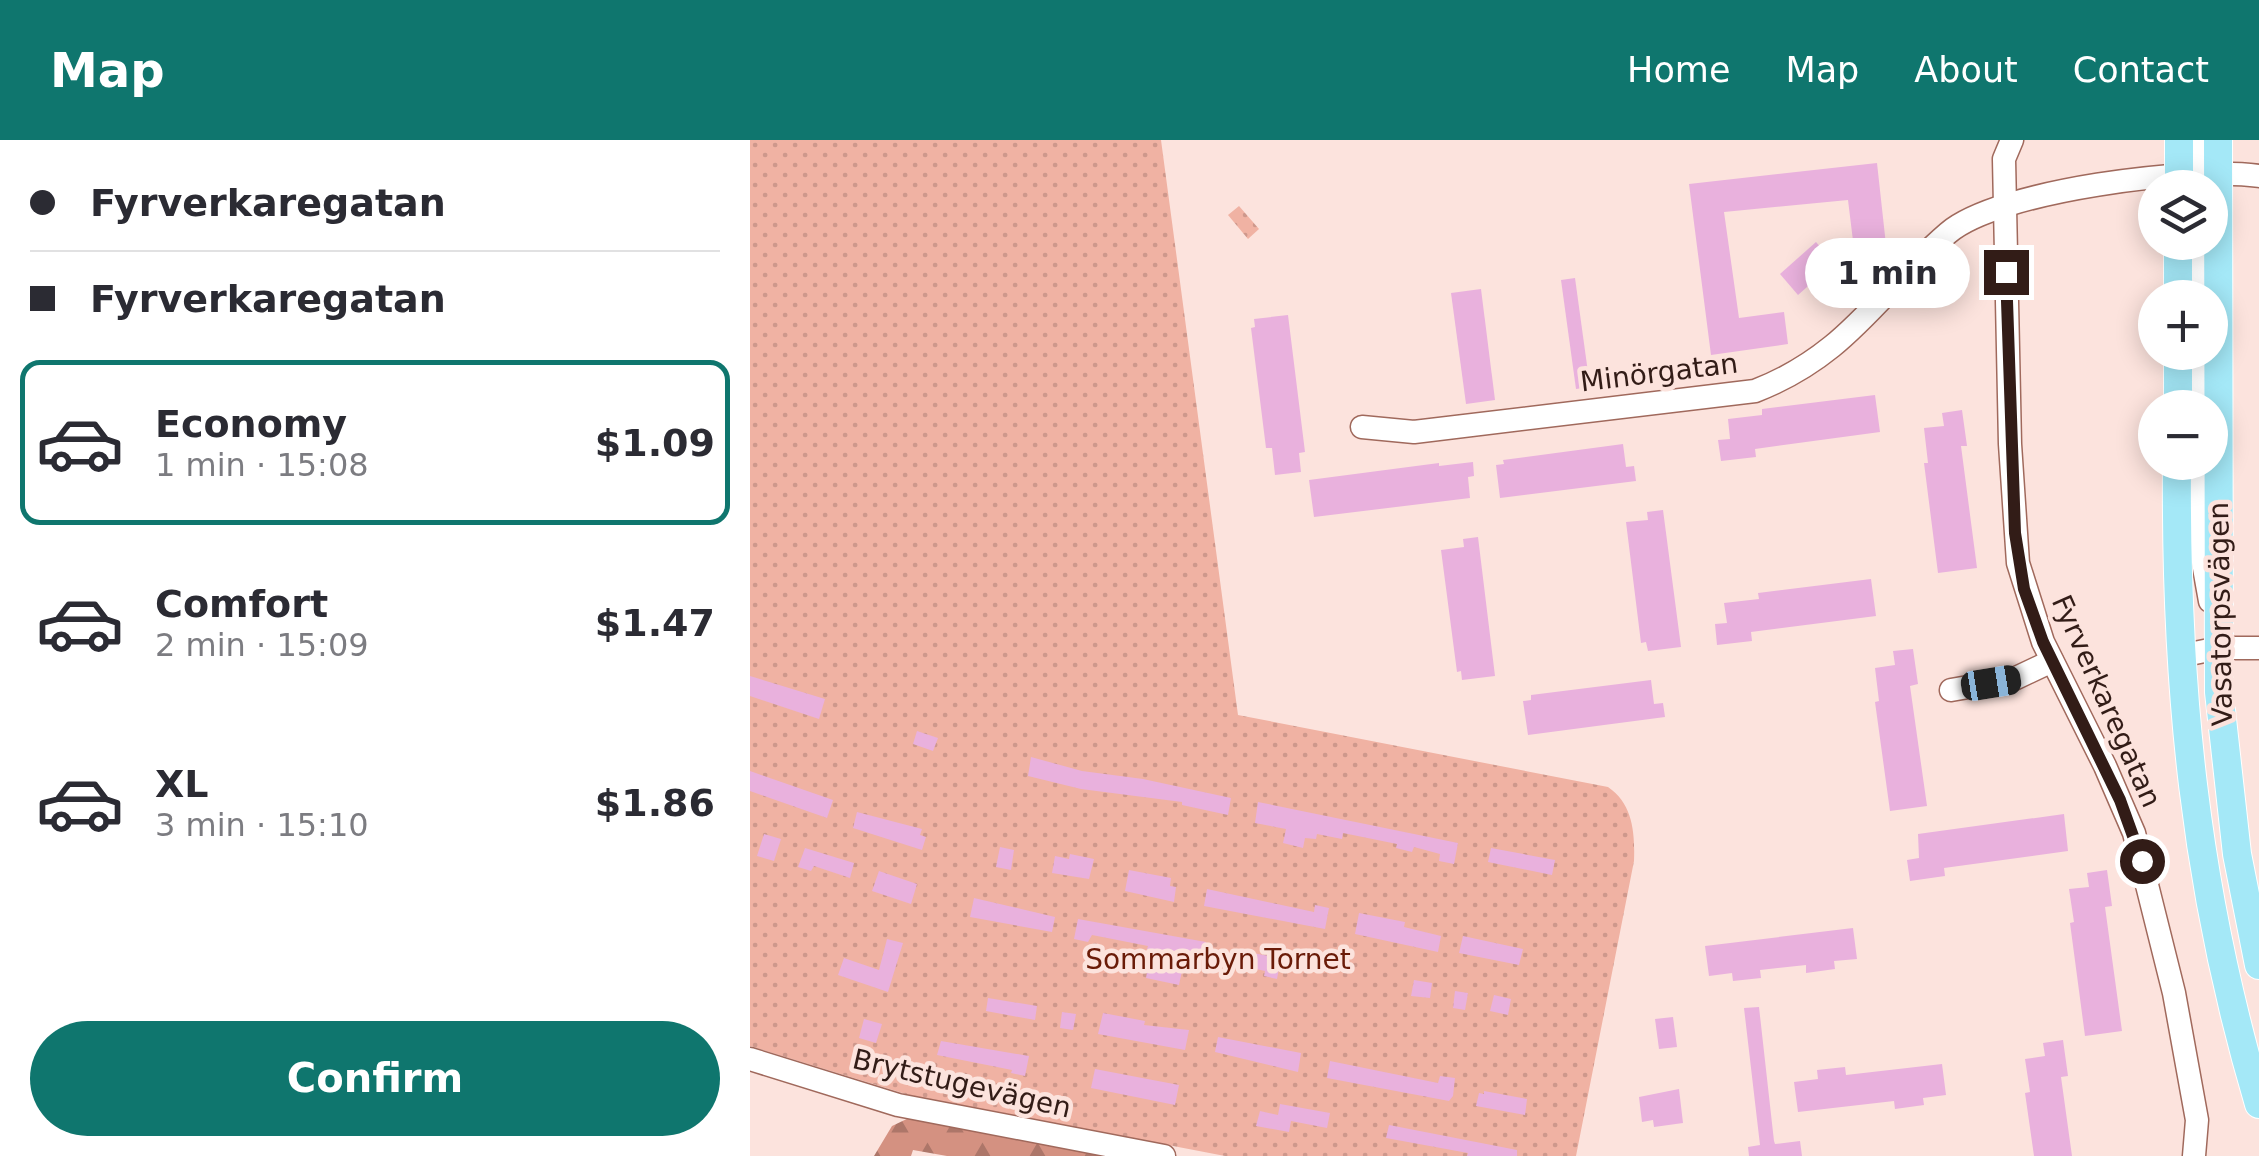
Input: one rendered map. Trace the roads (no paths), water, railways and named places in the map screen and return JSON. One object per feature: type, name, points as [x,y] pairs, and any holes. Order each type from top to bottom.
[{"type":"main road","name":"Vasatorpsvägen","points":[[2179,140],[2190,170]]},
{"type":"main road","name":"Vasatorpsvägen","points":[[2199,170],[2218,140]]},
{"type":"main road","name":"Vasatorpsvägen","points":[[2201,260],[2216,426],[2219,692],[2240,872],[2259,965]]},
{"type":"main road","name":"Vasatorpsvägen","points":[[2177,480],[2180,656],[2188,752],[2210,914],[2259,1104]]},
{"type":"street","name":"Fyrverkaregatan","points":[[2012,140],[2004,159],[2004,204],[2015,533],[2024,589],[2052,661],[2134,833],[2157,916],[2183,1038],[2197,1120],[2194,1156]]},
{"type":"street","points":[[2194,170],[2196,140]]},
{"type":"street","name":"Minörgatan","points":[[2228,177],[2259,176]]},
{"type":"street","name":"Minörgatan","points":[[1362,428],[1414,432],[1755,391],[1808,368],[1852,331],[1950,231],[2004,204],[2138,186]]},
{"type":"street","points":[[2176,510],[2185,480]]},
{"type":"street","points":[[2191,480],[2219,648]]},
{"type":"street","points":[[2180,656],[2219,648],[2259,648]]},
{"type":"street","points":[[1951,690],[2014,679],[2052,661]]},
{"type":"street","name":"Brytstugevägen","points":[[750,1059],[898,1105],[1164,1156]]},
{"type":"park label","name":"Sommarbyn Tornet","points":[[1218,959]]}]
